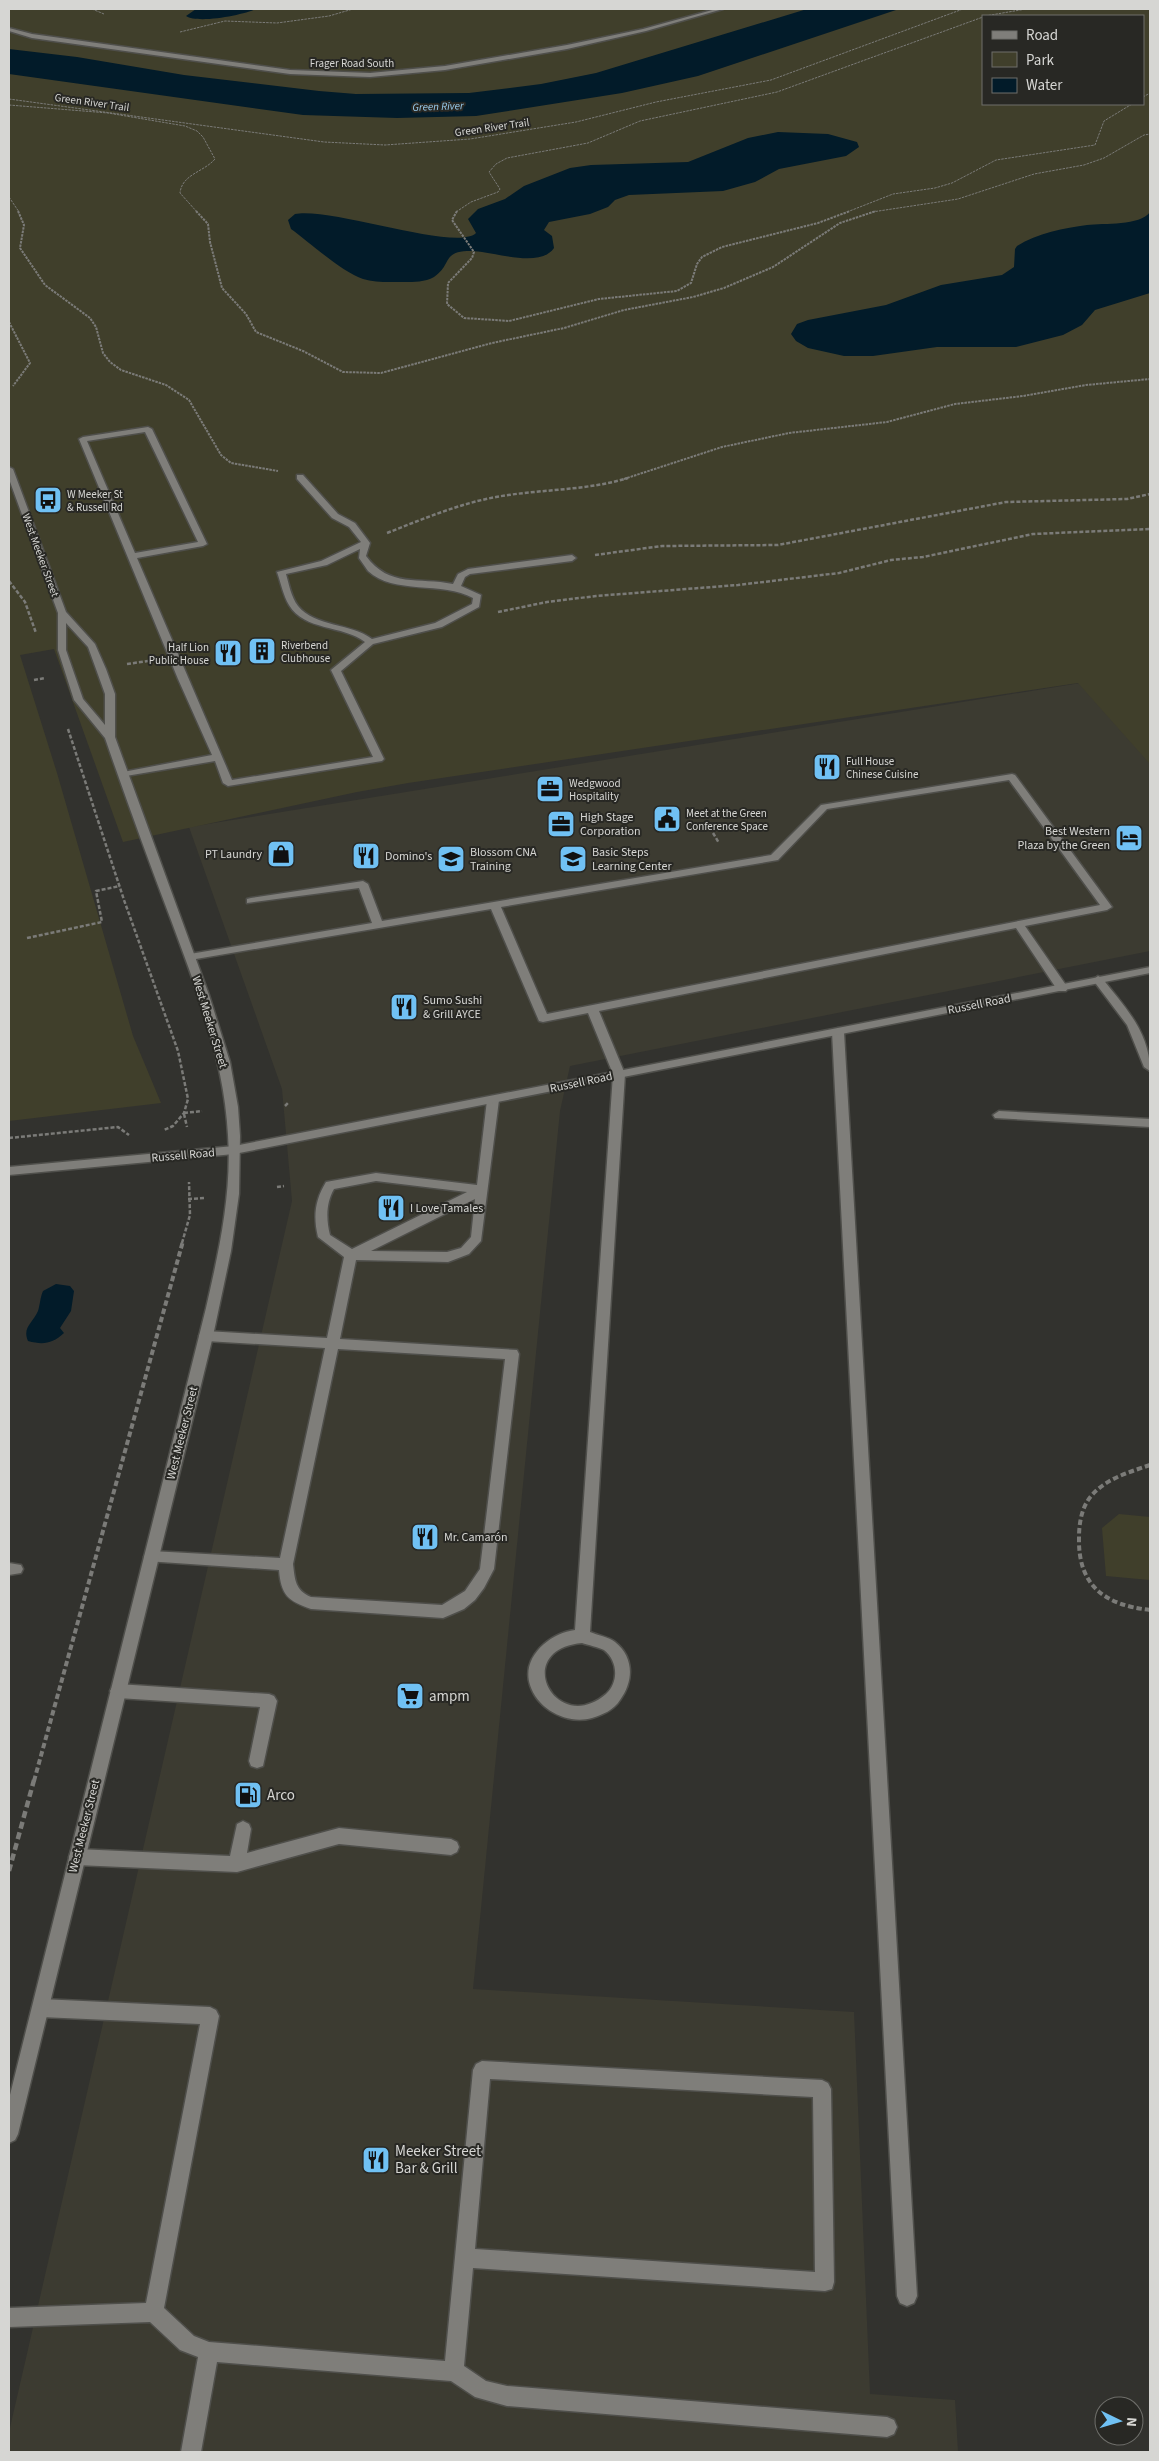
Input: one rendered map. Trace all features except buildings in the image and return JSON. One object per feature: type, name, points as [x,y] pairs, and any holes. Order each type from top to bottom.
[{"type":"street","name":"Frager Road South","points":[[9,30],[32,36],[290,72],[370,75],[445,68],[567,47],[644,30],[721,9]]},
{"type":"street","points":[[132,556],[203,544],[148,429],[83,439],[173,656],[228,783],[379,759],[336,670],[370,642],[422,631],[457,619],[476,605],[478,597],[471,591],[456,587],[429,586],[380,576],[368,569],[362,556],[366,543]]},
{"type":"street","name":"West Meeker Street","points":[[9,469],[62,613],[62,650],[78,700],[110,737]]},
{"type":"street","points":[[300,477],[335,516],[352,525],[366,543]]},
{"type":"street","points":[[366,543],[324,563],[281,572],[295,608],[306,616],[363,635],[370,642]]},
{"type":"street","points":[[456,587],[461,576],[468,572],[572,558]]},
{"type":"street","name":"West Meeker Street","points":[[9,2134],[228,1246],[234,1194],[234,1150],[230,1087],[209,1010],[110,737],[110,694],[101,669],[92,646],[62,613]]},
{"type":"street","points":[[123,775],[218,758]]},
{"type":"street","points":[[190,957],[495,905],[774,858],[824,807],[1012,777],[1107,907],[543,1018],[495,905]]},
{"type":"street","points":[[251,901],[363,884],[378,925]]},
{"type":"street","points":[[1018,924],[1062,988]]},
{"type":"street","name":"Russell Road","points":[[9,1171],[234,1150],[1150,970]]},
{"type":"street","points":[[1098,980],[1132,1024],[1150,1067]]},
{"type":"street","points":[[582,1636],[620,1074],[592,1008]]},
{"type":"street","points":[[838,1032],[906,2296]]},
{"type":"street","points":[[483,1190],[376,1177],[330,1186],[324,1194],[320,1210],[320,1224],[324,1237],[350,1256],[448,1258],[465,1251],[476,1238],[483,1190],[493,1100]]},
{"type":"street","points":[[999,1115],[1150,1123]]},
{"type":"street","points":[[350,1256],[483,1190]]},
{"type":"street","points":[[206,1336],[332,1344],[512,1354],[487,1569],[481,1583],[462,1604],[443,1612],[311,1603],[296,1599],[288,1588],[286,1564],[332,1344],[350,1256]]},
{"type":"street","points":[[151,1557],[286,1564]]},
{"type":"street","points":[[582,1636],[596,1638],[608,1644],[623,1665],[624,1678],[620,1690],[612,1701],[601,1709],[588,1713],[573,1713],[559,1708],[548,1700],[539,1689],[538,1664],[545,1652],[555,1642],[568,1637],[582,1636]]},
{"type":"street","points":[[118,1691],[269,1701],[257,1761]]},
{"type":"street","points":[[237,1864],[244,1829]]},
{"type":"street","points":[[76,1857],[237,1864],[339,1836],[451,1847]]},
{"type":"street","points":[[40,2008],[210,2016],[154,2312]]},
{"type":"street","points":[[454,2371],[482,2070],[822,2089],[825,2282],[466,2258]]},
{"type":"street","points":[[9,2317],[154,2312],[187,2342],[209,2352],[454,2371],[482,2390],[507,2396],[887,2427]]},
{"type":"street","points":[[191,2452],[209,2352]]},
{"type":"path","points":[[92,9],[104,14]]},
{"type":"path","points":[[178,32],[225,21],[277,23],[329,16],[354,9]]},
{"type":"path","name":"Green River Trail","points":[[9,99],[324,142],[386,145],[470,139],[576,122],[656,102],[771,80],[963,9]]},
{"type":"path","points":[[989,15],[999,11],[1017,12],[1026,9]]},
{"type":"path","points":[[982,18],[873,59],[776,92],[639,121],[587,144],[540,149],[499,163],[492,167],[489,172],[500,189],[498,192],[457,208],[453,215],[452,220],[474,252],[472,258],[448,283],[447,304],[464,318],[509,321],[599,299],[677,292],[690,283],[697,264],[710,252],[752,238],[818,223],[893,194],[935,188],[952,183],[996,160],[1086,148],[1095,145],[1104,121],[1130,105]]},
{"type":"path","points":[[9,104],[46,106],[119,115],[174,123],[196,130],[213,150],[215,159],[206,170],[184,181],[180,187],[180,193],[208,224],[210,242],[222,288],[246,314],[256,332],[303,351],[343,372],[369,374],[391,371],[492,342],[564,328],[624,310],[694,297],[724,288],[772,267],[847,220],[881,210],[958,198],[1034,174],[1084,165],[1104,158],[1150,134]]},
{"type":"path","points":[[9,197],[24,218],[25,225],[20,248],[45,285],[90,318],[96,328],[103,353],[110,362],[120,370],[166,385],[189,400],[221,455],[231,464],[246,468],[284,472],[300,477]]},
{"type":"path","points":[[9,322],[30,363],[13,386]]},
{"type":"path","points":[[366,543],[420,519],[461,505],[496,497],[607,484],[690,459],[722,447],[789,433],[886,422],[955,404],[1023,396],[1086,385],[1150,379]]},
{"type":"path","points":[[572,558],[662,546],[778,545],[1006,502],[1127,499],[1150,494]]},
{"type":"path","points":[[464,614],[509,612],[547,602],[596,596],[839,574],[891,560],[923,557],[1033,534],[1150,529]]},
{"type":"path","points":[[9,581],[26,602],[38,640]]},
{"type":"path","points":[[118,666],[173,656]]},
{"type":"path","points":[[66,721],[120,886],[178,1051],[188,1099],[184,1113],[173,1126],[158,1134]]},
{"type":"path","points":[[713,833],[716,838]]},
{"type":"path","points":[[27,938],[102,922],[96,891],[120,886]]},
{"type":"path","points":[[285,1106],[289,1102]]},
{"type":"path","points":[[184,1113],[202,1111]]},
{"type":"path","points":[[184,1113],[187,1127]]},
{"type":"path","points":[[9,1138],[118,1127],[130,1135]]},
{"type":"path","points":[[9,1871],[190,1215],[188,1199],[189,1182]]},
{"type":"path","points":[[278,1186],[284,1186]]},
{"type":"path","points":[[188,1199],[205,1198]]},
{"type":"path","points":[[1150,1465],[1117,1476],[1102,1486],[1086,1503],[1078,1546],[1080,1562],[1090,1583],[1101,1596],[1121,1606],[1150,1610]]},
{"type":"shaded area","points":[[1093,681],[1150,751],[1150,951],[570,1066],[560,1111],[473,1989],[854,2012],[870,2394],[955,2400],[958,2452],[9,2452],[9,2432],[292,1201],[282,1089],[189,827]]},
{"type":"green space","points":[[9,9],[1150,9],[1150,764],[1078,683],[408,783],[357,792],[123,842],[54,649],[20,655],[57,773],[133,1036],[161,1103],[9,1121]]},
{"type":"green space","points":[[1119,1514],[1150,1517],[1150,1580],[1106,1576],[1102,1528]]},
{"type":"water","points":[[196,9],[256,9],[241,14],[210,19],[186,16]]},
{"type":"water","name":"Green River","points":[[807,9],[899,9],[698,76],[622,93],[476,116],[397,118],[303,115],[9,74],[9,49],[77,57],[184,75],[319,91],[356,94],[469,93],[541,84],[596,73]]},
{"type":"water","points":[[778,132],[828,134],[857,142],[859,147],[846,156],[779,169],[755,182],[723,191],[629,195],[615,200],[608,207],[590,214],[549,222],[544,230],[552,236],[554,248],[547,254],[527,258],[471,251],[455,253],[448,259],[440,272],[431,279],[423,281],[378,282],[363,279],[336,264],[291,229],[288,220],[295,214],[313,214],[445,237],[464,237],[476,233],[468,219],[478,209],[505,199],[524,186],[570,168],[591,165],[688,162],[748,138]]},
{"type":"water","points":[[1150,212],[1150,293],[1095,310],[1082,325],[1063,335],[1016,347],[937,347],[873,356],[844,356],[808,348],[796,341],[791,334],[797,324],[808,320],[886,305],[941,285],[1002,275],[1014,267],[1015,249],[1017,246],[1042,234],[1087,225],[1130,222],[1138,220]]},
{"type":"water","points":[[56,1284],[70,1286],[74,1291],[71,1311],[60,1328],[64,1333],[47,1343],[28,1341],[26,1332],[38,1311],[43,1291]]},
{"type":"place","name":"W Meeker St & Russell Rd","points":[[48,500]]},
{"type":"place","name":"Riverbend Clubhouse","points":[[262,651]]},
{"type":"place","name":"Half Lion Public House","points":[[228,653]]},
{"type":"place","name":"Full House Chinese Cuisine","points":[[827,767]]},
{"type":"place","name":"Wedgwood Hospitality","points":[[550,789]]},
{"type":"place","name":"Meet at the Green Conference Space","points":[[667,819]]},
{"type":"place","name":"High Stage Corporation","points":[[561,824]]},
{"type":"place","name":"Best Western Plaza by the Green","points":[[1129,838]]},
{"type":"place","name":"PT Laundry","points":[[281,854]]},
{"type":"place","name":"Domino's","points":[[366,856]]},
{"type":"place","name":"Blossom CNA Training","points":[[451,859]]},
{"type":"place","name":"Basic Steps Learning Center","points":[[573,859]]},
{"type":"place","name":"Sumo Sushi & Grill AYCE","points":[[404,1007]]},
{"type":"place","name":"I Love Tamales","points":[[391,1208]]},
{"type":"place","name":"Mr. Camarón","points":[[425,1537]]},
{"type":"place","name":"ampm","points":[[410,1696]]},
{"type":"place","name":"Arco","points":[[248,1795]]},
{"type":"place","name":"Meeker Street Bar & Grill","points":[[376,2160]]}]
